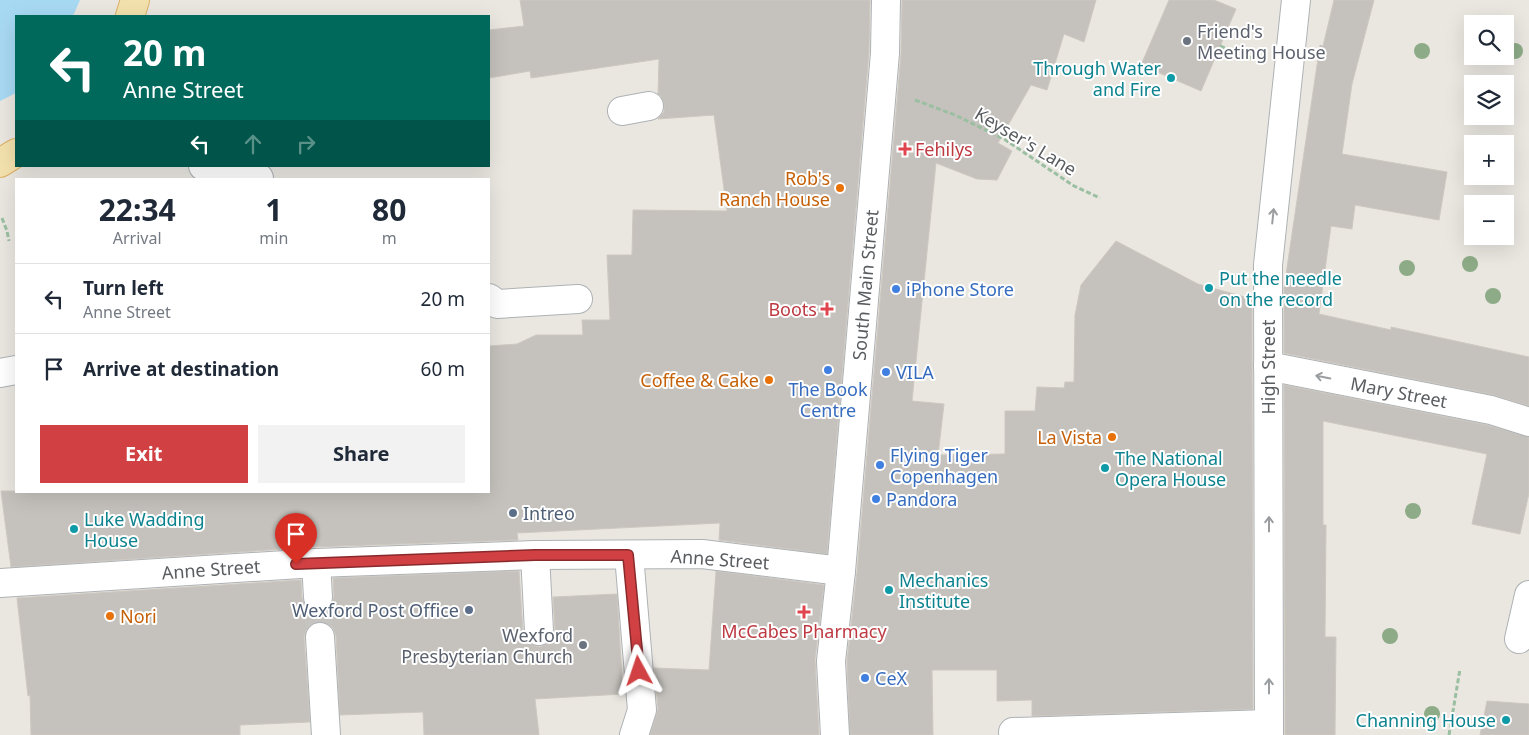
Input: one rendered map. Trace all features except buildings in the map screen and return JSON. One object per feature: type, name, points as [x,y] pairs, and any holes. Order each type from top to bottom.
[{"type":"main road","points":[[130,15],[136,0]]},
{"type":"main road","points":[[0,163],[15,155]]},
{"type":"street","name":"South Main Street","points":[[835,735],[831,661],[841,571],[885,53],[886,0]]},
{"type":"street","name":"High Street","points":[[1269,730],[1268,265],[1296,0]]},
{"type":"street","points":[[622,111],[649,106]]},
{"type":"street","points":[[208,167],[259,178]]},
{"type":"street","points":[[490,299],[497,304],[578,299]]},
{"type":"street","name":"Mary Street","points":[[1268,366],[1491,410],[1529,422]]},
{"type":"street","points":[[0,373],[15,370]]},
{"type":"street","name":"Anne Street","points":[[0,582],[316,563],[413,565],[535,555],[702,554],[841,571]]},
{"type":"street","points":[[535,555],[539,631]]},
{"type":"street","points":[[628,555],[642,710],[634,735]]},
{"type":"street","points":[[316,563],[318,597]]},
{"type":"street","points":[[1520,639],[1529,595]]},
{"type":"street","points":[[320,638],[326,735]]},
{"type":"street","points":[[1013,732],[1269,730]]},
{"type":"path","name":"Keyser's Lane","points":[[882,88],[964,119],[1004,140],[1074,186],[1100,198]]},
{"type":"path","points":[[2,218],[9,241]]},
{"type":"path","points":[[1449,735],[1460,669]]},
{"type":"water","points":[[0,0],[80,0],[73,15],[15,15],[15,94],[0,101]]},
{"type":"tunnel","points":[[318,597],[320,637]]},
{"type":"place","name":"Friend's Meeting House","points":[[1187,41]]},
{"type":"place","name":"Through Water and Fire","points":[[1171,78]]},
{"type":"place","name":"Fehilys","points":[[905,149]]},
{"type":"place","name":"Rob's Ranch House","points":[[840,188]]},
{"type":"place","name":"Put the needle on the record","points":[[1209,288]]},
{"type":"place","name":"iPhone Store","points":[[896,289]]},
{"type":"place","name":"Boots","points":[[827,309]]},
{"type":"place","name":"The Book Centre","points":[[828,370]]},
{"type":"place","name":"VILA","points":[[886,372]]},
{"type":"place","name":"Coffee & Cake","points":[[769,380]]},
{"type":"place","name":"La Vista","points":[[1112,437]]},
{"type":"place","name":"Flying Tiger Copenhagen","points":[[880,465]]},
{"type":"place","name":"The National Opera House","points":[[1105,468]]},
{"type":"place","name":"Pandora","points":[[876,499]]},
{"type":"place","name":"Intreo","points":[[513,513]]},
{"type":"place","name":"Luke Wadding House","points":[[74,529]]},
{"type":"place","name":"Mechanics Institute","points":[[889,590]]},
{"type":"place","name":"Wexford Post Office","points":[[469,610]]},
{"type":"place","name":"McCabes Pharmacy","points":[[804,612]]},
{"type":"place","name":"Nori","points":[[110,616]]},
{"type":"place","name":"Wexford Presbyterian Church","points":[[583,645]]},
{"type":"place","name":"CeX","points":[[865,678]]},
{"type":"place","name":"Channing House","points":[[1506,720]]},
{"type":"route","points":[[296,564],[535,555],[628,555],[639,671]]}]
